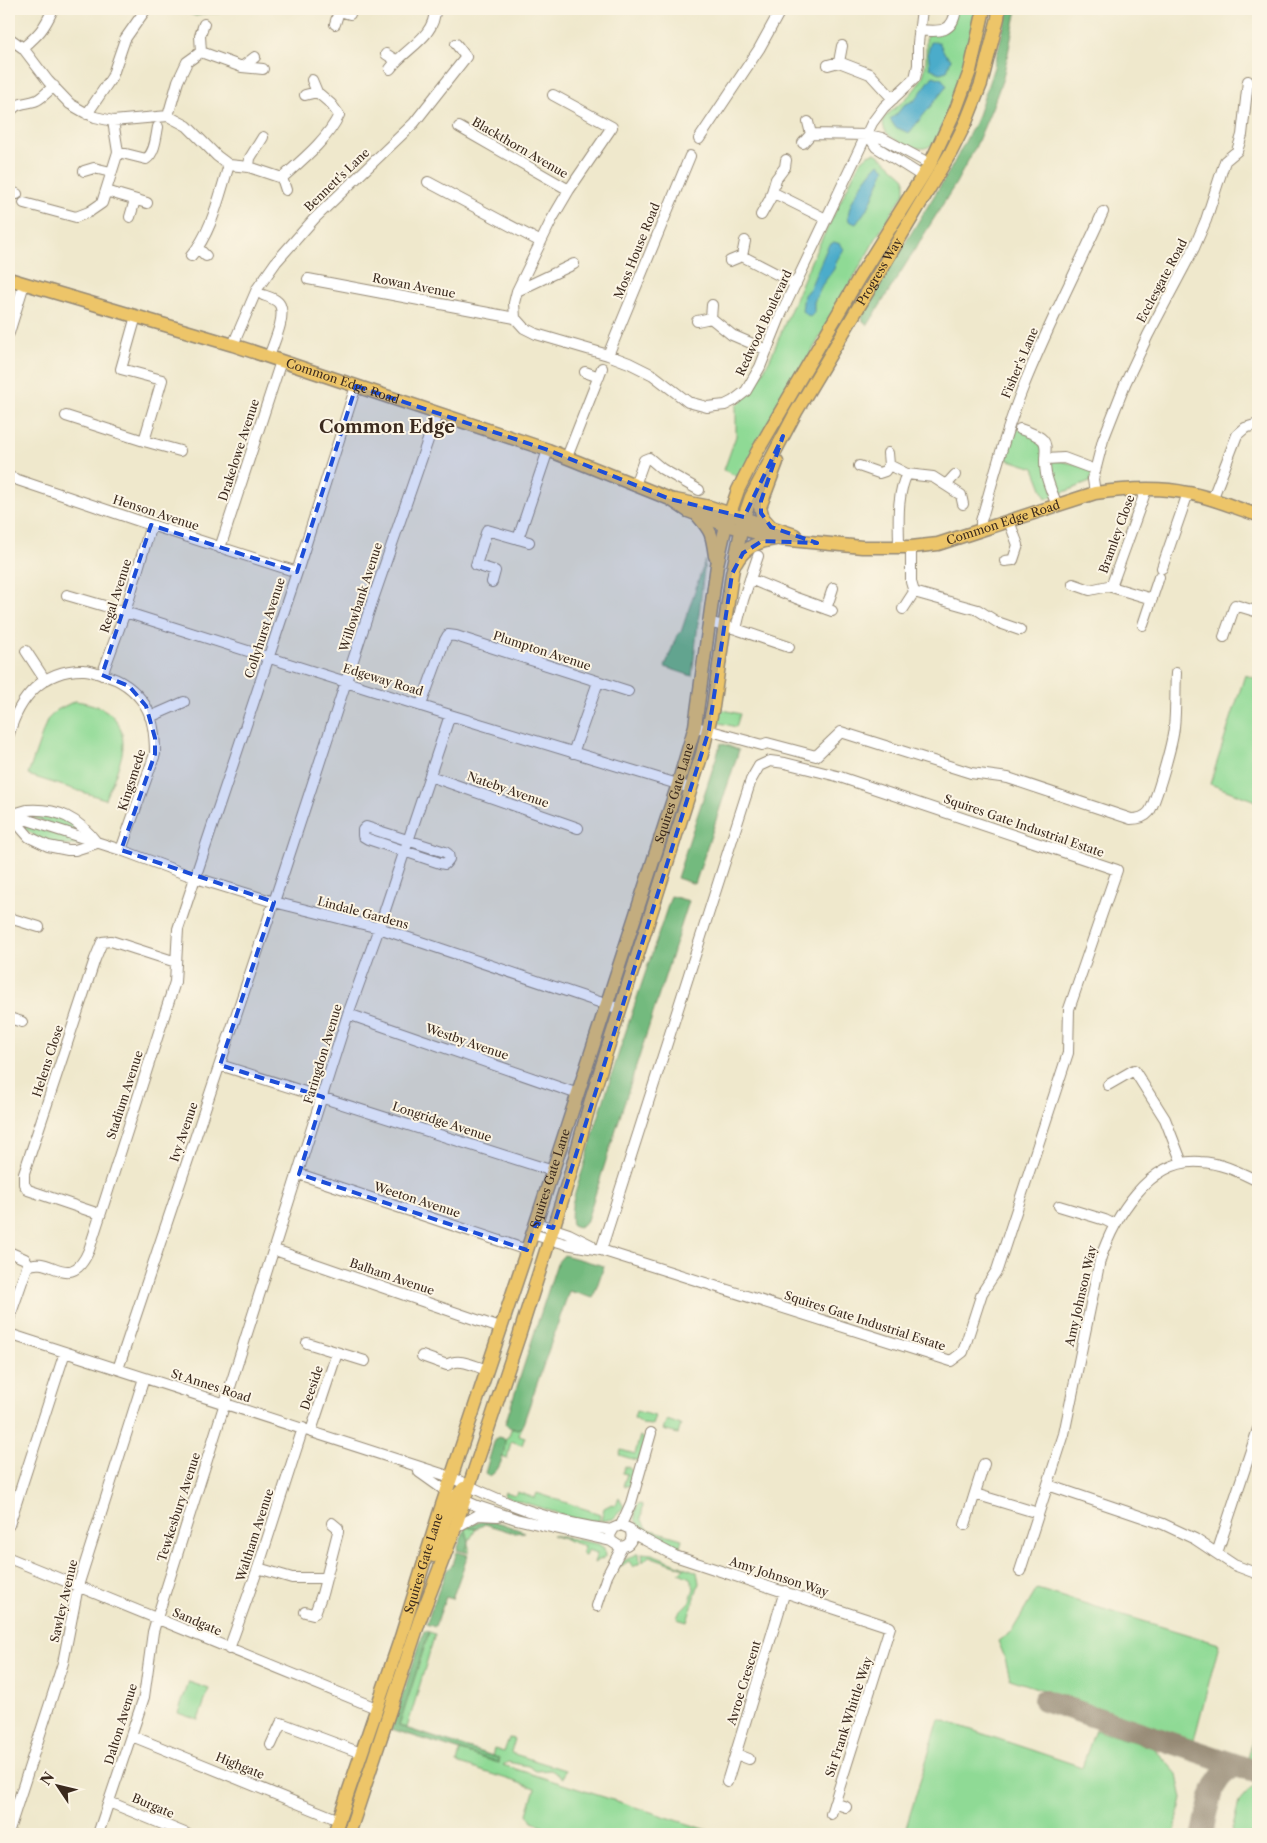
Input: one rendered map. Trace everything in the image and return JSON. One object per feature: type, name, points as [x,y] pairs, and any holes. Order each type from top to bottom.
[{"type":"main road","name":"Progress Way","points":[[728,519],[744,477],[757,452],[924,171],[956,109],[970,71],[984,9]]},
{"type":"main road","name":"Progress Way","points":[[743,523],[755,488],[783,436],[951,152],[981,84],[999,9]]},
{"type":"main road","points":[[929,188],[924,171],[940,161],[965,111],[974,103]]},
{"type":"main road","name":"Common Edge Road","points":[[9,278],[233,345],[548,450],[670,499],[698,515],[771,527],[817,543]]},
{"type":"main road","points":[[771,527],[763,518],[760,507],[780,453],[783,436]]},
{"type":"main road","name":"Common Edge Road","points":[[743,523],[780,539],[862,547],[905,547],[938,544],[1094,493],[1117,490],[1188,493],[1258,515]]},
{"type":"main road","name":"Common Edge Road","points":[[670,499],[691,502],[728,519]]},
{"type":"main road","points":[[698,515],[708,526],[713,536],[717,565]]},
{"type":"main road","name":"Squires Gate Lane","points":[[349,1834],[420,1619],[455,1528],[455,1496],[460,1482],[486,1370],[607,1005],[695,726],[717,565],[728,519]]},
{"type":"main road","name":"Squires Gate Lane","points":[[334,1834],[401,1637],[455,1496],[497,1377],[523,1322],[620,1009],[692,788],[709,730],[723,626],[743,523]]},
{"type":"main road","points":[[732,574],[737,560],[743,553],[762,541],[780,539]]},
{"type":"street","points":[[87,114],[112,77],[125,39],[146,9]]},
{"type":"street","points":[[386,54],[393,65],[430,30],[435,9]]},
{"type":"street","points":[[699,139],[759,49],[781,9]]},
{"type":"street","name":"Redwood Boulevard","points":[[515,318],[524,328],[536,334],[608,355],[644,370],[688,402],[707,407],[725,405],[740,396],[746,391],[760,367],[782,312],[877,116],[916,78],[922,9]]},
{"type":"street","points":[[919,30],[946,30],[953,21],[956,9]]},
{"type":"street","points":[[23,48],[46,25],[51,10]]},
{"type":"street","points":[[335,24],[336,10],[350,14]]},
{"type":"street","points":[[201,52],[200,36],[204,24]]},
{"type":"street","points":[[9,38],[23,48],[70,104],[87,114],[113,121],[168,116],[187,126],[217,156],[229,165],[249,167],[282,178]]},
{"type":"street","name":"Bennett's Lane","points":[[233,345],[257,289],[276,262],[314,218],[414,123],[466,57],[456,44]]},
{"type":"street","points":[[842,46],[834,63],[870,74],[893,99]]},
{"type":"street","points":[[201,52],[242,67],[263,69]]},
{"type":"street","points":[[168,116],[178,81],[188,62],[201,52]]},
{"type":"street","points":[[242,67],[255,57]]},
{"type":"street","points":[[282,178],[318,144],[336,122],[339,115],[331,104],[317,92],[312,80]]},
{"type":"street","name":"Ecclesgate Road","points":[[1094,493],[1093,479],[1103,440],[1124,384],[1194,248],[1206,220],[1225,161],[1237,150],[1242,135],[1248,81]]},
{"type":"street","points":[[9,115],[10,110],[18,104],[37,100],[54,86]]},
{"type":"street","points":[[305,95],[317,92]]},
{"type":"street","points":[[515,318],[514,303],[517,291],[541,242],[569,190],[612,127],[554,95]]},
{"type":"street","points":[[24,203],[76,217],[88,212],[102,202],[118,152],[113,121]]},
{"type":"street","points":[[808,122],[811,134]]},
{"type":"street","points":[[118,152],[146,159],[153,150],[158,127]]},
{"type":"street","name":"Blackthorn Avenue","points":[[459,127],[569,190]]},
{"type":"street","points":[[811,134],[868,135],[882,138],[924,171]]},
{"type":"street","points":[[803,144],[811,134]]},
{"type":"street","points":[[868,135],[876,147],[924,171]]},
{"type":"street","points":[[249,167],[250,158],[263,137]]},
{"type":"street","name":"Moss House Road","points":[[608,355],[690,156]]},
{"type":"street","points":[[761,215],[776,179],[785,167],[786,160]]},
{"type":"street","points":[[206,256],[194,252],[203,240],[229,165]]},
{"type":"street","points":[[84,171],[94,168],[111,172]]},
{"type":"street","points":[[282,178],[286,190]]},
{"type":"street","points":[[428,182],[541,242]]},
{"type":"street","points":[[106,191],[147,204]]},
{"type":"street","points":[[772,192],[826,219]]},
{"type":"street","points":[[130,217],[135,200]]},
{"type":"street","name":"Fisher's Lane","points":[[981,530],[981,521],[1006,433],[1022,390],[1103,212]]},
{"type":"street","points":[[742,256],[745,241]]},
{"type":"street","points":[[742,256],[796,284]]},
{"type":"street","points":[[730,261],[742,256]]},
{"type":"street","points":[[517,291],[574,264]]},
{"type":"street","name":"Rowan Avenue","points":[[308,279],[515,318]]},
{"type":"street","points":[[9,334],[24,284]]},
{"type":"street","points":[[263,295],[275,300],[280,305],[282,314],[269,357]]},
{"type":"street","points":[[710,318],[712,305]]},
{"type":"street","points":[[136,316],[121,369],[162,380],[144,441]]},
{"type":"street","points":[[710,318],[732,335],[767,350]]},
{"type":"street","points":[[697,321],[710,318]]},
{"type":"street","name":"Drakelowe Avenue","points":[[220,548],[281,361]]},
{"type":"street","points":[[567,457],[601,372],[584,372]]},
{"type":"street","name":"Collyhurst Avenue","points":[[196,878],[356,386]]},
{"type":"street","name":"Willowbank Avenue","points":[[274,902],[372,602],[437,414]]},
{"type":"street","points":[[66,416],[180,451]]},
{"type":"street","points":[[1212,500],[1237,435],[1245,428],[1258,424]]},
{"type":"street","points":[[1020,429],[1042,439],[1047,449],[1046,472],[1057,505]]},
{"type":"street","points":[[492,582],[495,571],[471,564],[487,530],[523,540],[548,450]]},
{"type":"street","points":[[859,466],[879,473],[885,471],[889,465],[888,453]]},
{"type":"street","points":[[635,485],[644,460],[648,458],[699,490]]},
{"type":"street","points":[[1046,459],[1064,458],[1088,467]]},
{"type":"street","points":[[889,465],[907,474],[933,477],[961,495],[963,504]]},
{"type":"street","points":[[903,609],[914,592],[905,547],[900,505],[907,474]]},
{"type":"street","points":[[946,484],[955,475]]},
{"type":"street","name":"Henson Avenue","points":[[9,476],[220,548],[297,572]]},
{"type":"street","name":"Bramley Close","points":[[1111,587],[1146,490]]},
{"type":"street","points":[[1143,625],[1188,493]]},
{"type":"street","points":[[1009,520],[1018,545],[1012,563]]},
{"type":"street","name":"Regal Avenue","points":[[102,675],[125,612],[151,525]]},
{"type":"street","points":[[736,629],[743,600],[758,556]]},
{"type":"street","points":[[750,579],[829,610],[833,588]]},
{"type":"street","name":"Bramley Close","points":[[1073,584],[1090,590],[1104,586],[1111,587],[1152,599]]},
{"type":"street","points":[[914,592],[981,606],[997,622],[1020,630]]},
{"type":"street","name":"Edgeway Road","points":[[67,595],[573,753],[692,788]]},
{"type":"street","points":[[1224,637],[1235,605],[1258,612]]},
{"type":"street","points":[[708,622],[736,629],[789,647]]},
{"type":"street","name":"Plumpton Avenue","points":[[421,705],[448,635],[628,691]]},
{"type":"street","points":[[26,651],[45,680]]},
{"type":"street","name":"Kingsmede","points":[[9,734],[14,716],[22,701],[45,680],[59,674],[85,670],[129,686],[146,706],[155,738],[155,754],[121,850]]},
{"type":"street","points":[[695,726],[762,746],[767,743],[816,756],[841,732],[971,773],[1008,778],[1138,819],[1145,816],[1152,806],[1172,741],[1176,673]]},
{"type":"street","points":[[573,753],[598,682]]},
{"type":"street","points":[[150,717],[184,702]]},
{"type":"street","name":"Faringdon Avenue","points":[[226,1404],[348,1014],[379,928],[450,715]]},
{"type":"street","name":"Squires Gate Industrial Estate","points":[[770,761],[778,762],[837,776],[1117,870],[1069,1009],[1068,1053],[997,1270],[982,1293],[963,1352],[951,1361],[601,1250],[751,780],[759,766],[770,761]]},
{"type":"street","name":"Nateby Avenue","points":[[430,776],[578,828]]},
{"type":"street","name":"Lindale Gardens","points":[[9,814],[36,810],[63,815],[86,828],[98,843]]},
{"type":"street","points":[[9,814],[29,837],[48,846],[75,850],[98,843]]},
{"type":"street","name":"Lindale Gardens","points":[[9,814],[121,850],[196,878],[274,902],[379,928],[620,1009]]},
{"type":"street","points":[[369,827],[408,840],[446,852],[449,859],[445,864],[368,839],[363,836],[363,830],[369,827]]},
{"type":"street","name":"Stadium Avenue","points":[[9,1252],[25,1259],[29,1265],[37,1263],[67,1271],[79,1267],[89,1250],[175,982],[178,929],[196,878]]},
{"type":"street","name":"Ivy Avenue","points":[[118,1369],[274,902]]},
{"type":"street","points":[[9,918],[38,927]]},
{"type":"street","name":"Helens Close","points":[[99,1214],[28,1190],[24,1184],[24,1173],[102,942],[111,941],[176,962]]},
{"type":"street","name":"Westby Avenue","points":[[348,1014],[578,1094]]},
{"type":"street","points":[[9,1018],[22,1022]]},
{"type":"street","name":"Longridge Avenue","points":[[220,1065],[323,1096],[553,1171]]},
{"type":"street","points":[[1108,1085],[1134,1070],[1165,1119],[1182,1163]]},
{"type":"street","name":"Amy Johnson Way","points":[[1020,1572],[1064,1434],[1100,1260],[1106,1242],[1115,1225],[1143,1186],[1155,1175],[1182,1163],[1199,1161],[1214,1163],[1229,1167],[1258,1181]]},
{"type":"street","name":"Weeton Avenue","points":[[298,1174],[527,1250]]},
{"type":"street","points":[[1059,1206],[1105,1220],[1115,1225]]},
{"type":"street","points":[[534,1229],[551,1234],[569,1234],[601,1250]]},
{"type":"street","name":"Balham Avenue","points":[[275,1250],[500,1328]]},
{"type":"street","points":[[9,1319],[26,1268],[29,1265]]},
{"type":"street","name":"St Annes Road","points":[[9,1334],[307,1430],[460,1482]]},
{"type":"street","name":"Deeside","points":[[307,1343],[365,1361]]},
{"type":"street","points":[[9,1525],[65,1352]]},
{"type":"street","name":"Deeside","points":[[307,1430],[337,1353]]},
{"type":"street","points":[[422,1356],[447,1365],[452,1361],[458,1361],[486,1370]]},
{"type":"street","name":"Sawley Avenue","points":[[9,1830],[63,1663],[78,1586],[144,1378]]},
{"type":"street","name":"Tewkesbury Avenue","points":[[157,1618],[226,1404]]},
{"type":"street","points":[[1217,1553],[1258,1428]]},
{"type":"street","name":"Waltham Avenue","points":[[229,1649],[307,1430]]},
{"type":"street","points":[[597,1606],[622,1536],[652,1433]]},
{"type":"street","name":"St Annes Road","points":[[406,1463],[455,1496]]},
{"type":"street","points":[[965,1525],[984,1464]]},
{"type":"street","name":"Amy Johnson Way","points":[[460,1482],[489,1497],[515,1507],[622,1536],[709,1568],[890,1627]]},
{"type":"street","points":[[1048,1485],[1163,1524],[1195,1539],[1234,1565],[1258,1574]]},
{"type":"street","points":[[975,1494],[1038,1513]]},
{"type":"street","name":"Amy Johnson Way","points":[[455,1496],[516,1519]]},
{"type":"street","name":"Amy Johnson Way","points":[[455,1528],[478,1516],[516,1519],[622,1536]]},
{"type":"street","points":[[305,1612],[315,1613],[338,1532],[338,1528],[332,1523]]},
{"type":"street","name":"Sandgate","points":[[9,1558],[376,1708]]},
{"type":"street","points":[[258,1568],[292,1578],[325,1578]]},
{"type":"street","name":"Avroe Crescent","points":[[727,1782],[785,1592]]},
{"type":"street","name":"Dalton Avenue","points":[[98,1834],[144,1697],[152,1639],[157,1618]]},
{"type":"street","name":"Sir Frank Whittle Way","points":[[831,1814],[890,1627]]},
{"type":"street","points":[[272,1745],[280,1723],[361,1753]]},
{"type":"street","name":"Highgate","points":[[132,1736],[339,1820]]},
{"type":"street","points":[[736,1754],[749,1759]]},
{"type":"street","name":"Burgate","points":[[109,1802],[187,1834]]},
{"type":"street","points":[[834,1803],[846,1806]]},
{"type":"highlighted area","points":[[356,386],[548,450],[670,499],[744,517],[783,436],[761,501],[761,513],[771,527],[817,543],[762,541],[743,553],[732,574],[709,730],[553,1228],[536,1223],[527,1250],[299,1174],[323,1097],[220,1065],[274,902],[121,850],[155,754],[155,738],[146,706],[129,686],[102,675],[151,525],[297,572]]},
{"type":"green space","points":[[177,9],[224,9],[220,13],[207,13],[196,16]]},
{"type":"green space","points":[[956,9],[978,9],[968,56],[954,99],[935,143],[922,148],[906,145],[895,140],[887,133],[883,119],[908,97],[922,77],[926,64],[927,31],[946,30]]},
{"type":"green space","points":[[1008,9],[1017,9],[1003,78],[975,148],[956,183],[868,325],[863,321],[862,317],[870,300],[950,170],[976,121],[994,67]]},
{"type":"green space","points":[[875,153],[905,178],[905,192],[879,233],[740,478],[724,470],[736,436],[736,406],[751,393],[770,359],[812,259],[860,162],[868,155]]},
{"type":"green space","points":[[1014,427],[1040,436],[1046,458],[1093,468],[1090,482],[1046,499],[1034,468],[1003,458]]},
{"type":"green space","points":[[705,561],[692,676],[665,667],[677,635],[681,632]]},
{"type":"green space","points":[[1245,675],[1258,679],[1258,802],[1210,784]]},
{"type":"green space","points":[[75,701],[84,702],[108,712],[114,717],[122,733],[123,749],[117,771],[105,799],[28,775],[47,720],[57,710]]},
{"type":"green space","points":[[716,708],[740,714],[736,727],[720,723],[716,719]]},
{"type":"green space","points":[[721,743],[739,750],[695,884],[677,878]]},
{"type":"green space","points":[[55,812],[93,837],[17,813]]},
{"type":"green space","points":[[15,821],[89,845],[48,846]]},
{"type":"green space","points":[[671,896],[689,901],[586,1223],[576,1227],[572,1225],[571,1217],[575,1193],[616,1061]]},
{"type":"green space","points":[[564,1255],[604,1266],[593,1298],[569,1291],[522,1427],[511,1428],[505,1424],[557,1263]]},
{"type":"green space","points":[[636,1411],[655,1416],[652,1425],[642,1424],[634,1418]]},
{"type":"green space","points":[[667,1420],[681,1425],[678,1434],[663,1430]]},
{"type":"green space","points":[[522,1427],[519,1435],[525,1437],[522,1445],[511,1441],[507,1459],[502,1457],[505,1439],[509,1436],[511,1429]]},
{"type":"green space","points":[[640,1436],[645,1440],[639,1461],[619,1455],[621,1450],[635,1454]]},
{"type":"green space","points":[[498,1437],[505,1439],[503,1455],[497,1470],[489,1476],[485,1473],[495,1439]]},
{"type":"green space","points":[[625,1466],[632,1471],[631,1486],[623,1486],[627,1474],[622,1473]]},
{"type":"green space","points":[[505,1492],[515,1495],[517,1492],[535,1498],[537,1493],[600,1514],[599,1521],[579,1520],[504,1496]]},
{"type":"green space","points":[[619,1498],[624,1507],[613,1519],[601,1521],[604,1508],[612,1504],[616,1505]]},
{"type":"green space","points":[[639,1503],[643,1505],[641,1519],[648,1529],[682,1539],[679,1550],[652,1537],[640,1527],[635,1515]]},
{"type":"green space","points":[[482,1521],[500,1523],[525,1532],[514,1533],[485,1524],[476,1529],[467,1527]]},
{"type":"green space","points":[[465,1528],[476,1529],[469,1541]]},
{"type":"green space","points":[[465,1528],[469,1541],[465,1552],[457,1550]]},
{"type":"green space","points":[[552,1535],[598,1544],[604,1548],[605,1557],[594,1563],[597,1553],[587,1550],[585,1556],[582,1555],[584,1546]]},
{"type":"green space","points":[[469,1541],[469,1553],[465,1552]]},
{"type":"green space","points":[[457,1552],[468,1555],[452,1599],[446,1597],[435,1627],[426,1624],[446,1571],[453,1564]]},
{"type":"green space","points":[[639,1553],[640,1563],[633,1567],[629,1561],[616,1569],[623,1561]]},
{"type":"green space","points":[[642,1553],[652,1554],[697,1572],[699,1583],[687,1622],[677,1619],[679,1612],[690,1601],[694,1588],[690,1578],[679,1573],[684,1568],[649,1556],[643,1562]]},
{"type":"green space","points":[[1037,1589],[1219,1644],[1194,1740],[1010,1679],[1005,1658],[998,1641],[1012,1631]]},
{"type":"green space","points":[[424,1631],[429,1632],[399,1726],[499,1758],[499,1763],[391,1729]]},
{"type":"green space","points":[[429,1632],[435,1634],[407,1728],[399,1726]]},
{"type":"green space","points":[[189,1682],[209,1689],[198,1720],[178,1713]]},
{"type":"green space","points":[[1258,1709],[1258,1763],[1248,1760]]},
{"type":"green space","points":[[939,1719],[1082,1767],[1095,1730],[1154,1748],[1177,1774],[1182,1799],[1174,1834],[904,1834]]},
{"type":"green space","points":[[509,1738],[515,1739],[511,1753],[565,1770],[563,1778],[551,1770],[536,1771],[528,1766],[508,1762],[503,1765],[720,1834],[567,1834],[532,1822],[527,1814],[535,1788],[457,1763],[460,1751],[499,1763],[499,1758],[492,1756],[494,1749],[504,1752]]},
{"type":"green space","points":[[1255,1784],[1258,1785],[1258,1834],[1231,1834],[1239,1802]]},
{"type":"water","points":[[931,42],[939,42],[945,54],[951,59],[947,71],[940,73],[930,68],[928,52]]},
{"type":"water","points":[[933,76],[942,79],[947,86],[909,133],[895,127],[890,119],[904,105],[915,100]]},
{"type":"water","points":[[879,163],[885,169],[869,206],[856,224],[849,221],[848,215],[853,199],[863,182]]},
{"type":"water","points":[[834,242],[840,244],[844,249],[834,269],[822,285],[814,302],[814,313],[810,317],[802,311],[804,295],[810,288],[828,246]]},
{"type":"taxiway","points":[[1044,1700],[1258,1772]]},
{"type":"taxiway","points":[[1203,1834],[1210,1800],[1219,1779],[1227,1772],[1236,1768],[1249,1769]]},
{"type":"district","name":"Common Edge","points":[[387,427]]}]
